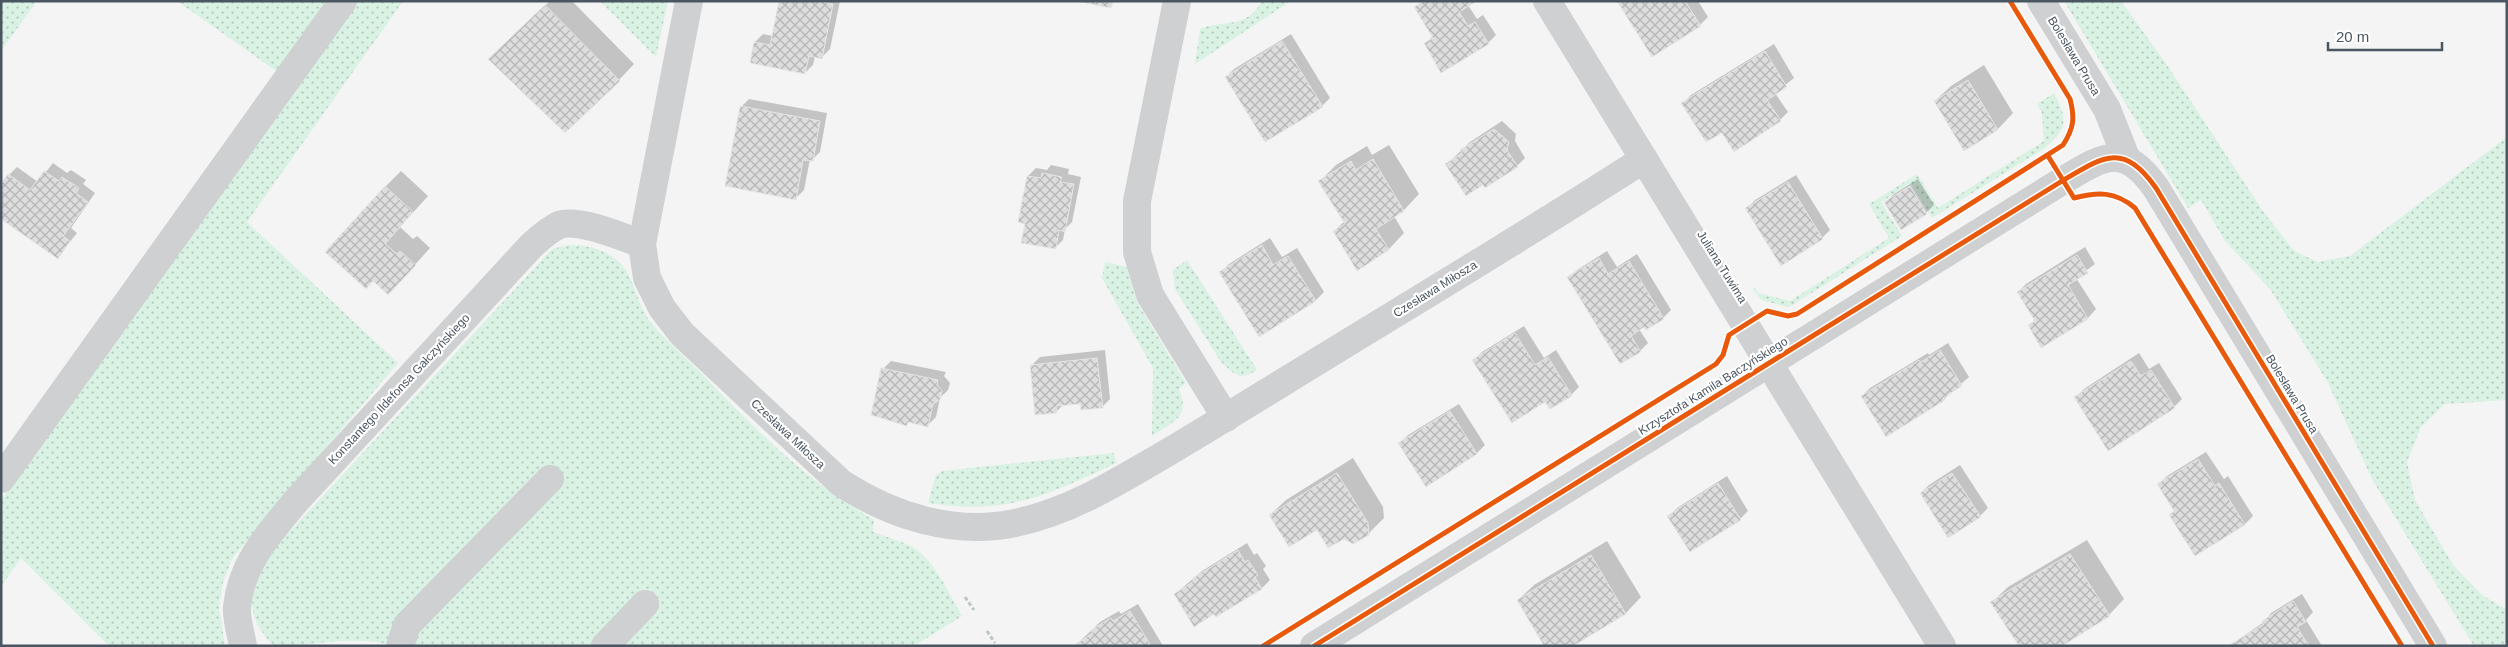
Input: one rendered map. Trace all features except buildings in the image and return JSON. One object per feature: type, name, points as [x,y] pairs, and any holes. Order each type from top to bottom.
[{"type":"street","points":[[1,479],[343,1]]},
{"type":"street","name":"Czesława Miłosza","points":[[690,1],[642,244],[647,278],[662,308],[682,334],[841,483],[870,502],[892,511],[953,526],[1012,524],[1051,514],[1102,491],[1226,418],[1644,159]]},
{"type":"street","points":[[1177,1],[1137,201],[1136,252],[1150,296],[1226,418]]},
{"type":"street","name":"Juliana Tuwima","points":[[1547,1],[1770,362],[1942,646]]},
{"type":"street","name":"Bolesława Prusa","points":[[2041,1],[2107,109],[2127,160],[2140,167],[2156,188],[2434,646]]},
{"type":"street","name":"Krzysztofa Kamila Baczyńskiego","points":[[1314,646],[2080,170],[2104,158],[2127,160]]},
{"type":"street","name":"Konstantego Ildefonsa Gałczyńskiego","points":[[243,646],[237,609],[243,574],[266,538],[296,501],[531,246],[560,225],[578,224],[642,244]]},
{"type":"street","points":[[400,646],[407,625],[550,479]]},
{"type":"street","points":[[605,646],[645,604]]},
{"type":"path","points":[[966,597],[974,610]]},
{"type":"path","points":[[987,632],[995,643]]},
{"type":"green space","points":[[1,1],[37,1],[1,51]]},
{"type":"green space","points":[[177,1],[331,1],[276,71]]},
{"type":"green space","points":[[355,1],[403,1],[247,222],[398,363],[233,557],[223,582],[219,607],[225,646],[109,646],[21,558],[1,586],[1,500]]},
{"type":"green space","points":[[600,1],[668,1],[656,57]]},
{"type":"green space","points":[[1262,1],[1291,1],[1195,64],[1200,29],[1242,20],[1256,10]]},
{"type":"green space","points":[[2064,1],[2121,1],[2169,68],[2265,214],[2294,251],[2318,262],[2350,256],[2507,137],[2507,400],[2445,404],[2421,427],[2407,462],[2415,500],[2453,565],[2482,595],[2507,610],[2507,646],[2474,646],[2373,481],[2327,381],[2270,289],[2225,241],[2201,200],[2188,208]]},
{"type":"green space","points":[[2054,93],[2062,110],[2063,123],[2058,135],[2045,148],[1932,218],[1911,183],[1881,202],[1902,236],[1791,306],[1787,307],[1761,300],[1753,289],[1755,287],[1758,293],[1790,301],[1889,238],[1869,204],[1917,174],[1938,208],[2044,141],[2042,113],[2037,104]]},
{"type":"green space","points":[[568,245],[598,249],[621,264],[630,278],[644,312],[668,341],[762,435],[826,489],[874,520],[873,532],[905,543],[922,554],[939,575],[962,616],[914,646],[395,646],[364,641],[273,645],[257,622],[252,602],[253,591],[268,555],[552,249]]},
{"type":"green space","points":[[1187,260],[1257,370],[1248,375],[1240,376],[1232,372],[1221,362],[1175,289],[1173,270]]},
{"type":"green space","points":[[1105,262],[1127,267],[1137,302],[1186,383],[1179,389],[1183,406],[1178,418],[1152,436],[1153,368],[1102,278]]},
{"type":"green space","points":[[1114,453],[1116,463],[1068,485],[1025,500],[981,506],[928,503],[936,475],[942,471]]},
{"type":"cycle path","points":[[1263,646],[1716,364],[1723,355],[1729,335],[1767,311],[1788,316],[1797,314],[2063,145],[2072,123],[2073,112],[2070,99],[2010,1]]},
{"type":"cycle path","points":[[2048,156],[2074,198],[2106,194],[2120,198],[2135,208],[2402,646]]},
{"type":"cycle path","points":[[1314,646],[2062,181],[2090,165],[2112,158],[2123,159],[2133,164],[2144,173],[2156,188],[2433,646]]}]
